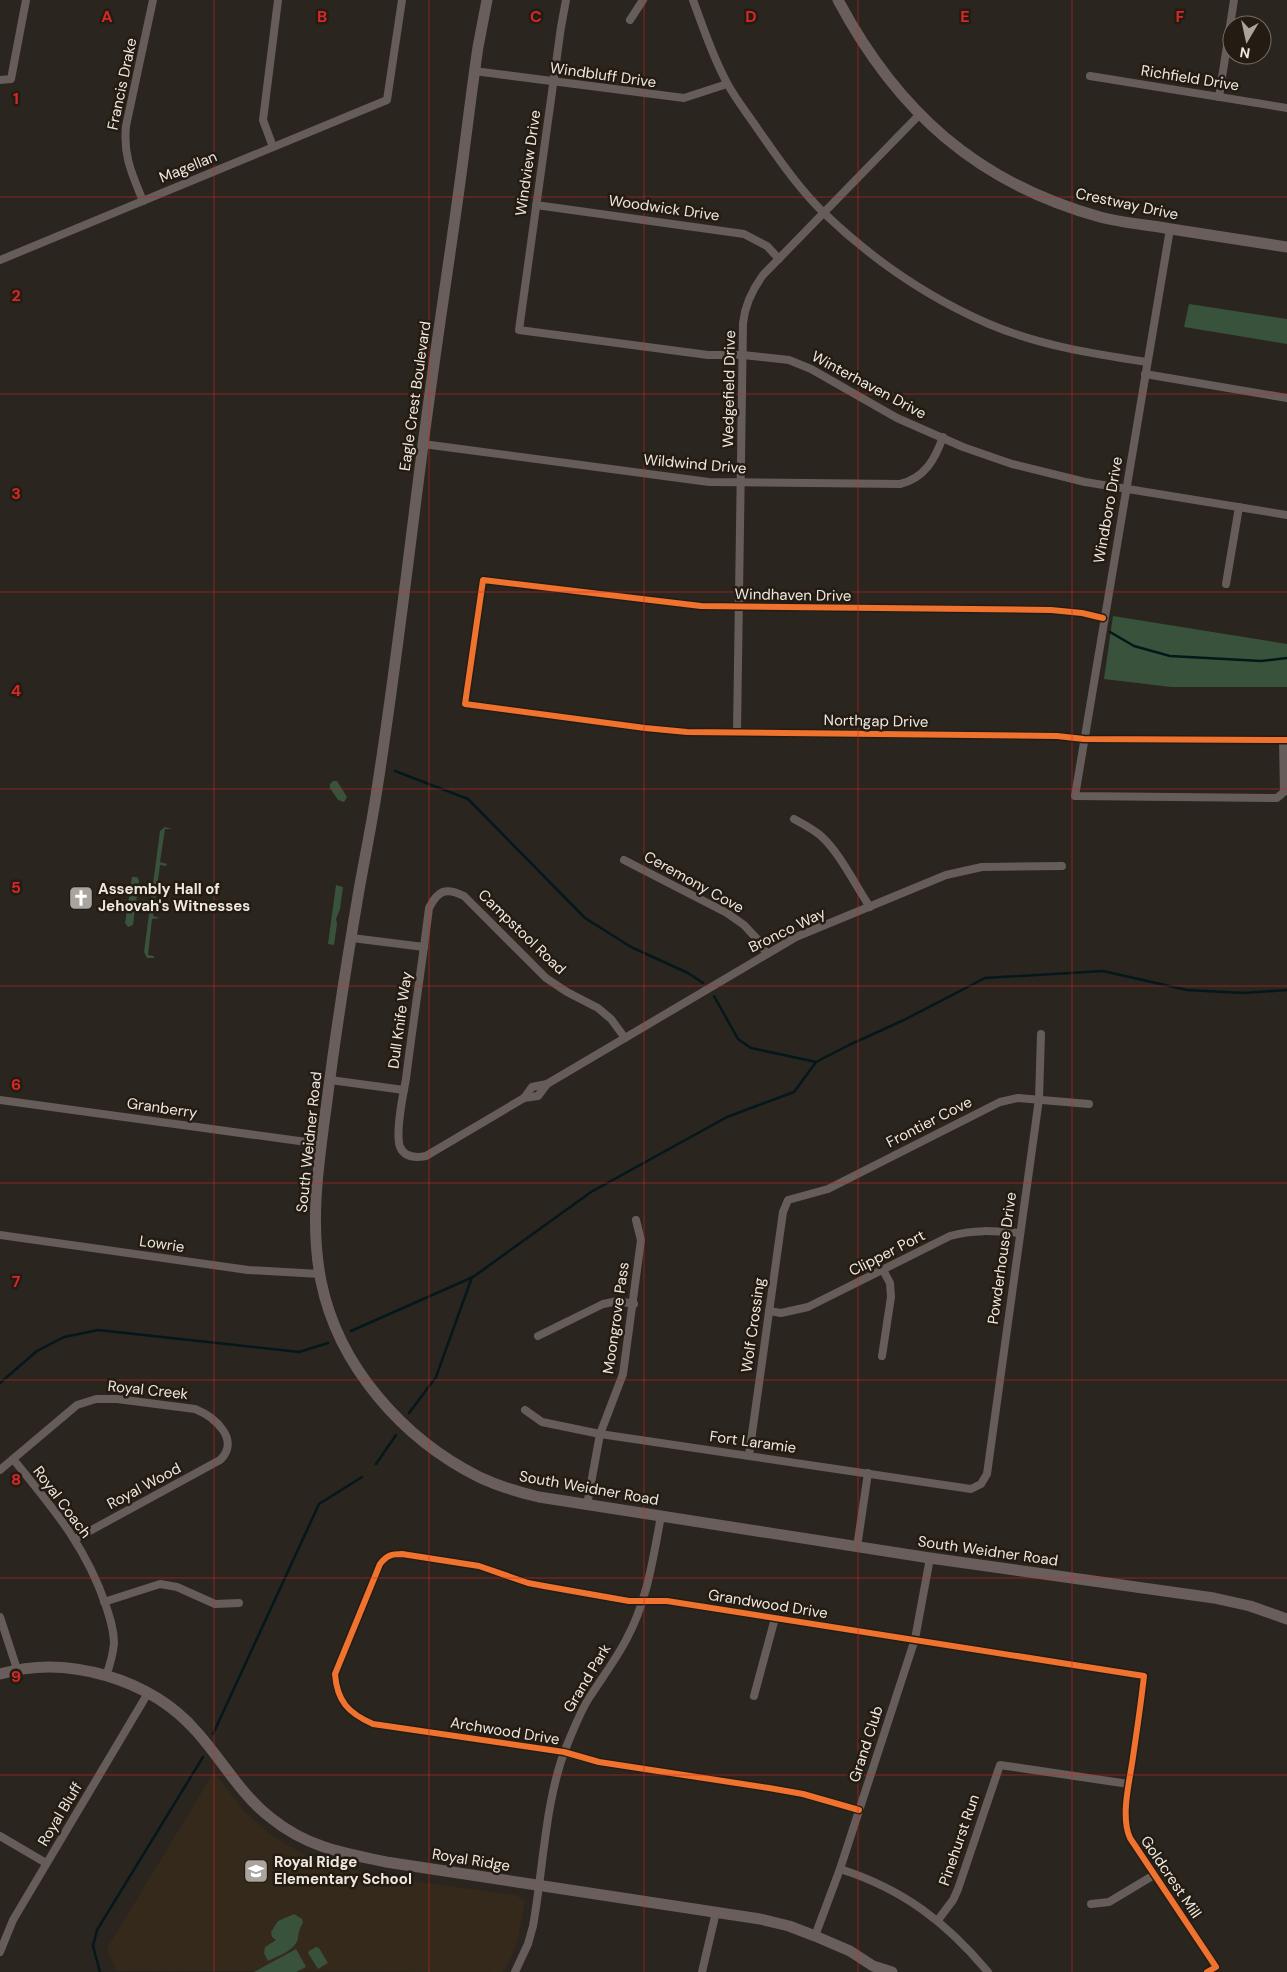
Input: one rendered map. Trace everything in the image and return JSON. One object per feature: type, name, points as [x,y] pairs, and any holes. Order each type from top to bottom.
[{"type":"main road","name":"Eagle Crest Boulevard","points":[[376,796],[399,641],[423,444],[474,71],[486,0]]},
{"type":"main road","name":"Crestway Drive","points":[[838,0],[857,36],[881,71],[920,114],[949,142],[996,175],[1032,193],[1102,217],[1287,247]]},
{"type":"main road","name":"South Weidner Road","points":[[376,796],[352,938],[321,1144],[315,1192],[316,1245],[320,1274],[332,1319],[345,1347],[362,1376],[381,1402],[415,1436],[446,1458],[480,1477],[506,1488],[539,1497],[856,1547],[1214,1598],[1250,1606],[1287,1619]]},
{"type":"main road","name":"Royal Ridge","points":[[0,1674],[17,1669],[43,1666],[64,1667],[106,1676],[148,1693],[192,1726],[251,1800],[270,1818],[301,1838],[338,1853],[539,1886],[760,1919],[789,1926],[816,1936],[850,1951],[875,1969],[892,1972]]},
{"type":"street","points":[[0,80],[11,79],[26,0]]},
{"type":"street","name":"Francis Drake","points":[[142,201],[126,160],[124,143],[153,0]]},
{"type":"street","points":[[273,147],[263,120],[278,0]]},
{"type":"street","name":"Magellan","points":[[0,260],[387,100],[402,0]]},
{"type":"street","name":"Windview Drive","points":[[519,330],[566,0]]},
{"type":"street","points":[[630,20],[643,0]]},
{"type":"street","points":[[693,0],[715,59],[727,84],[784,168],[824,213],[862,246],[902,275],[948,304],[990,324],[1044,343],[1147,362]]},
{"type":"street","points":[[1218,97],[1234,0]]},
{"type":"street","name":"Windbluff Drive","points":[[474,71],[684,98],[727,84]]},
{"type":"street","name":"Richfield Drive","points":[[1090,76],[1287,108]]},
{"type":"street","name":"Wedgefield Drive","points":[[737,732],[743,355],[744,316],[748,301],[754,287],[779,259],[920,114]]},
{"type":"street","name":"Woodwick Drive","points":[[536,205],[744,234],[767,246],[779,259]]},
{"type":"street","name":"Windboro Drive","points":[[1170,229],[1074,796],[1277,798],[1284,792],[1285,740]]},
{"type":"street","name":"Winterhaven Drive","points":[[519,330],[699,354],[777,358],[800,364],[897,418],[963,447],[1012,464],[1085,482],[1287,515]]},
{"type":"street","points":[[1145,374],[1287,398]]},
{"type":"street","name":"Wildwind Drive","points":[[423,444],[709,482],[900,484],[910,481],[926,470],[935,459],[943,437]]},
{"type":"street","points":[[1226,584],[1239,507]]},
{"type":"street","name":"Windhaven Drive","points":[[466,704],[482,580],[701,606],[1051,610],[1082,613],[1103,618]]},
{"type":"street","name":"Northgap Drive","points":[[466,704],[687,732],[1057,736],[1084,739],[1285,740]]},
{"type":"street","points":[[794,819],[811,828],[822,837],[870,907]]},
{"type":"street","name":"Ceremony Cove","points":[[624,860],[726,913],[744,925],[758,940],[767,954]]},
{"type":"street","name":"Bronco Way","points":[[406,1155],[416,1158],[426,1156],[524,1098],[538,1096],[547,1084],[796,938],[946,875],[1002,866],[1062,866]]},
{"type":"street","name":"Dull Knife Way","points":[[406,1155],[401,1149],[398,1138],[404,1090],[429,908],[434,898],[442,891]]},
{"type":"street","name":"Campstool Road","points":[[442,891],[454,891],[464,896],[546,978],[567,992],[598,1008],[611,1019],[624,1038]]},
{"type":"street","points":[[352,938],[424,947]]},
{"type":"street","name":"Powderhouse Drive","points":[[981,1484],[987,1474],[1039,1099],[1041,1034]]},
{"type":"street","points":[[330,1080],[404,1090]]},
{"type":"street","name":"Frontier Cove","points":[[788,1200],[828,1189],[1000,1102],[1018,1098],[1089,1104]]},
{"type":"street","name":"Granberry","points":[[0,1100],[321,1144]]},
{"type":"street","name":"Wolf Crossing","points":[[749,1455],[782,1212],[788,1200]]},
{"type":"street","name":"Moongrove Pass","points":[[587,1505],[600,1434],[623,1374],[634,1304],[641,1240],[636,1220]]},
{"type":"street","name":"Clipper Port","points":[[770,1311],[781,1312],[808,1308],[950,1236],[968,1231],[985,1230],[1019,1233]]},
{"type":"street","name":"Lowrie","points":[[0,1235],[248,1270],[320,1274]]},
{"type":"street","points":[[882,1356],[891,1297],[890,1282],[883,1270]]},
{"type":"street","points":[[538,1336],[603,1304],[618,1301],[634,1304]]},
{"type":"street","name":"Royal Creek","points":[[0,1470],[68,1410],[87,1401],[106,1398],[195,1409],[207,1414],[220,1426],[227,1438],[228,1446],[225,1455]]},
{"type":"street","name":"Fort Laramie","points":[[524,1410],[542,1422],[600,1434],[971,1489],[981,1484]]},
{"type":"street","name":"Royal Wood","points":[[75,1539],[209,1466],[225,1455]]},
{"type":"street","name":"Royal Coach","points":[[12,1459],[64,1522],[98,1583],[112,1626],[114,1641],[113,1655],[106,1676]]},
{"type":"street","points":[[856,1547],[868,1473]]},
{"type":"street","name":"Grand Park","points":[[514,1972],[530,1935],[556,1782],[564,1752],[588,1699],[626,1640],[643,1601],[662,1516]]},
{"type":"street","name":"Grandwood Drive","points":[[391,1554],[479,1566],[544,1586],[629,1601],[667,1602],[916,1639],[1144,1676]]},
{"type":"street","name":"Archwood Drive","points":[[391,1554],[384,1558],[380,1564],[335,1674],[338,1690],[346,1707],[358,1717],[373,1724],[564,1752],[599,1762],[803,1794],[859,1810]]},
{"type":"street","name":"Grand Club","points":[[816,1936],[916,1639],[930,1558]]},
{"type":"street","points":[[104,1602],[160,1584],[177,1587],[215,1604],[239,1603]]},
{"type":"street","points":[[0,1617],[17,1669]]},
{"type":"street","points":[[754,1696],[775,1618]]},
{"type":"street","name":"Goldcrest Mill","points":[[1144,1676],[1129,1784],[1126,1814],[1128,1833],[1216,1966],[1207,1972]]},
{"type":"street","name":"Royal Bluff","points":[[0,1952],[13,1920],[148,1693]]},
{"type":"street","name":"Pinehurst Run","points":[[938,1920],[953,1900],[958,1889],[1000,1764],[1129,1784]]},
{"type":"street","points":[[0,1836],[46,1863]]},
{"type":"street","points":[[840,1869],[888,1887],[912,1901],[938,1920],[988,1972]]},
{"type":"street","points":[[1091,1904],[1110,1902],[1154,1874]]},
{"type":"street","points":[[702,1972],[716,1912]]},
{"type":"shaded area","name":"Royal Ridge Elementary School","points":[[214,1772],[245,1812],[271,1835],[303,1854],[334,1865],[383,1877],[516,1895],[525,1901],[518,1940],[510,1961],[503,1972],[116,1971],[107,1948]]},
{"type":"green space","points":[[1189,304],[1287,319],[1287,344],[1184,327]]},
{"type":"green space","points":[[1113,616],[1287,644],[1287,687],[1171,687],[1104,679]]},
{"type":"green space","points":[[333,781],[337,781],[347,797],[344,802],[338,800],[330,788],[330,784]]},
{"type":"green space","points":[[165,827],[172,829],[165,829],[160,862],[167,864],[166,866],[160,865],[153,916],[160,918],[152,919],[148,955],[154,956],[154,958],[147,958],[144,952],[160,831]]},
{"type":"green space","points":[[132,877],[137,877],[139,880],[133,925],[128,927],[125,923]]},
{"type":"green space","points":[[336,885],[343,887],[340,909],[336,919],[334,945],[328,944]]},
{"type":"green space","points":[[294,1914],[302,1919],[303,1923],[297,1942],[286,1952],[268,1961],[264,1953],[265,1947],[276,1940],[272,1937],[271,1932],[278,1921]]},
{"type":"green space","points":[[316,1947],[319,1948],[328,1963],[318,1969],[308,1953]]},
{"type":"green space","points":[[296,1949],[306,1967],[296,1972],[254,1972]]},
{"type":"waterway","points":[[1110,632],[1134,646],[1170,656],[1261,661],[1287,658]]},
{"type":"waterway","points":[[395,771],[468,799],[585,918],[631,947],[688,973],[703,983]]},
{"type":"waterway","points":[[351,1331],[473,1277],[591,1192],[727,1117],[794,1092],[816,1062],[904,1020],[985,978],[1103,971],[1187,990],[1244,993],[1287,990]]},
{"type":"waterway","points":[[714,996],[738,1039],[751,1048],[816,1062]]},
{"type":"waterway","points":[[409,1413],[436,1377],[472,1277]]},
{"type":"waterway","points":[[0,1383],[37,1351],[64,1337],[98,1330],[299,1352],[328,1343]]},
{"type":"waterway","points":[[376,1464],[396,1435]]},
{"type":"waterway","points":[[213,1734],[319,1504],[362,1477]]},
{"type":"waterway","points":[[100,1972],[93,1946],[97,1930],[203,1757]]},
{"type":"cycle path","points":[[1103,618],[1082,613],[1051,610],[701,606],[483,580],[465,704],[687,732],[1057,736],[1084,739],[1287,740]]},
{"type":"cycle path","points":[[859,1810],[803,1794],[599,1762],[564,1752],[373,1724],[364,1720],[345,1705],[338,1692],[335,1674],[380,1564],[390,1556],[402,1554],[479,1566],[528,1583],[629,1601],[667,1601],[1144,1676],[1127,1798],[1127,1829],[1130,1838],[1216,1967],[1207,1972]]},
{"type":"place","name":"Assembly Hall of Jehovah's Witnesses","points":[[81,898]]},
{"type":"place","name":"Royal Ridge Elementary School","points":[[256,1871]]}]
